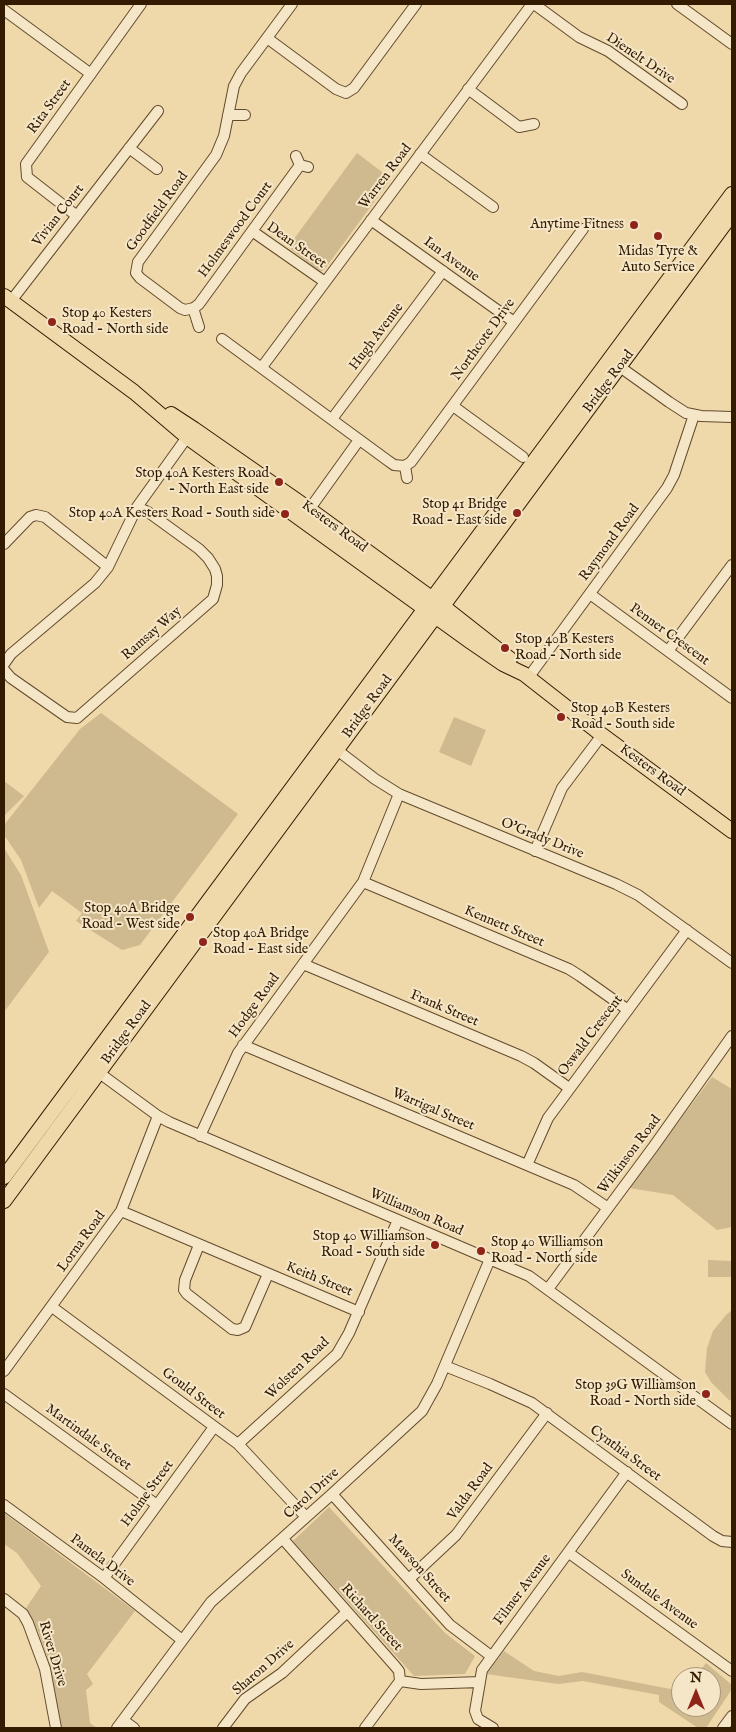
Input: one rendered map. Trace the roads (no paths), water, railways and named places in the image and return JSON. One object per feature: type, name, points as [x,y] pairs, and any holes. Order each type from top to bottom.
[{"type":"main road","name":"Bridge Road","points":[[4,1201],[24,1162],[615,363],[732,194]]},
{"type":"main road","name":"Bridge Road","points":[[434,607],[444,583],[732,214]]},
{"type":"main road","name":"Kesters Road","points":[[7,298],[190,433],[434,607],[503,664],[526,676],[732,831]]},
{"type":"main road","name":"Kesters Road","points":[[306,514],[415,586],[434,607]]},
{"type":"main road","points":[[415,586],[434,586],[444,583]]},
{"type":"main road","name":"Bridge Road","points":[[4,1177],[24,1162]]},
{"type":"street","name":"Rita Street","points":[[77,216],[26,177],[26,164],[141,4]]},
{"type":"street","name":"Goodfield Road","points":[[193,308],[186,310],[180,308],[140,278],[136,274],[136,268],[138,262],[216,155],[224,136],[234,86],[241,73],[292,4]]},
{"type":"street","points":[[267,38],[336,89],[346,93],[354,88],[416,4]]},
{"type":"street","name":"Warren Road","points":[[262,367],[533,4]]},
{"type":"street","name":"Dienelt Drive","points":[[533,4],[579,37],[613,53],[682,104]]},
{"type":"street","points":[[677,4],[731,42]]},
{"type":"street","points":[[4,10],[91,74]]},
{"type":"street","points":[[468,89],[519,127],[534,124]]},
{"type":"street","name":"Vivian Court","points":[[7,298],[77,216],[158,111]]},
{"type":"street","points":[[228,114],[245,115]]},
{"type":"street","points":[[129,148],[157,169]]},
{"type":"street","points":[[420,154],[493,207]]},
{"type":"street","name":"Holmeswood Court","points":[[193,308],[199,304],[301,163]]},
{"type":"street","name":"Ian Avenue","points":[[371,220],[514,322]]},
{"type":"street","name":"Northcote Drive","points":[[405,466],[411,462],[583,229]]},
{"type":"street","name":"Dean Street","points":[[252,231],[325,282]]},
{"type":"street","name":"Hugh Avenue","points":[[332,419],[444,271]]},
{"type":"street","points":[[193,308],[199,327]]},
{"type":"street","points":[[222,339],[394,465],[405,466],[407,478]]},
{"type":"street","points":[[615,363],[675,407],[694,415],[732,417]]},
{"type":"street","points":[[453,406],[523,457]]},
{"type":"street","name":"Raymond Road","points":[[526,676],[590,594],[671,482],[694,415]]},
{"type":"street","points":[[4,664],[11,654],[95,583],[108,567],[138,507],[190,433]]},
{"type":"street","points":[[306,514],[359,440]]},
{"type":"street","name":"Ramsay Way","points":[[4,670],[11,678],[67,717],[77,718],[212,599],[218,585],[217,576],[208,558],[199,549],[148,512],[138,507]]},
{"type":"street","points":[[4,544],[30,518],[36,515],[45,517],[108,567]]},
{"type":"street","points":[[668,651],[730,572]]},
{"type":"street","name":"Penner Crescent","points":[[590,594],[732,698]]},
{"type":"street","points":[[535,851],[562,788],[602,735]]},
{"type":"street","name":"O'Grady Drive","points":[[332,746],[375,779],[399,794],[631,891],[732,963]]},
{"type":"street","name":"Hodge Road","points":[[200,1136],[235,1058],[243,1045],[363,882],[399,794]]},
{"type":"street","name":"Kennett Street","points":[[363,882],[569,969],[628,1010]]},
{"type":"street","name":"Oswald Crescent","points":[[527,1165],[548,1118],[687,930]]},
{"type":"street","name":"Frank Street","points":[[303,964],[522,1056],[570,1088]]},
{"type":"street","name":"Wilkinson Road","points":[[548,1289],[665,1132],[732,1036]]},
{"type":"street","name":"Warrigal Street","points":[[243,1045],[580,1188],[608,1208]]},
{"type":"street","name":"Williamson Road","points":[[93,1068],[158,1116],[200,1136],[520,1271],[548,1289],[732,1424]]},
{"type":"street","name":"Lorna Road","points":[[4,1371],[121,1211],[158,1116]]},
{"type":"street","name":"Keith Street","points":[[121,1211],[359,1312]]},
{"type":"street","name":"Wolsten Road","points":[[238,1444],[333,1358],[346,1340],[398,1220]]},
{"type":"street","name":"Keith Street","points":[[199,1245],[185,1280],[184,1290],[232,1329],[245,1328],[268,1274]]},
{"type":"street","name":"Carol Drive","points":[[120,1724],[211,1602],[419,1415],[430,1398],[445,1366],[490,1259]]},
{"type":"street","name":"Gould Street","points":[[52,1306],[238,1444],[306,1518]]},
{"type":"street","name":"Cynthia Street","points":[[445,1366],[524,1399],[547,1413],[713,1536],[726,1542],[732,1542]]},
{"type":"street","name":"Martindale Street","points":[[4,1394],[157,1505]]},
{"type":"street","name":"Valda Road","points":[[409,1579],[456,1535],[547,1413]]},
{"type":"street","name":"Holme Street","points":[[104,1578],[214,1427]]},
{"type":"street","name":"Filmer Avenue","points":[[493,1728],[478,1719],[476,1713],[482,1670],[569,1553],[626,1472]]},
{"type":"street","name":"Mawson Street","points":[[332,1494],[450,1625],[491,1656]]},
{"type":"street","name":"Pamela Drive","points":[[4,1506],[104,1578],[182,1640]]},
{"type":"street","name":"Richard Street","points":[[282,1539],[395,1666],[399,1671],[400,1681]]},
{"type":"street","name":"Sundale Avenue","points":[[569,1553],[732,1671]]},
{"type":"street","name":"River Drive","points":[[4,1599],[23,1614],[28,1622],[45,1669],[56,1728]]},
{"type":"street","name":"Sharon Drive","points":[[223,1728],[248,1696],[282,1673],[347,1612]]},
{"type":"street","points":[[365,1728],[400,1681],[421,1684],[480,1682]]},
{"type":"street","points":[[723,1728],[732,1716]]},
{"type":"street","points":[[120,1724],[134,1728]]},
{"type":"place","name":"Anytime Fitness","points":[[634,225]]},
{"type":"place","name":"Midas Tyre & Auto Service","points":[[658,236]]},
{"type":"place","name":"Stop 40 Kesters Road - North side","points":[[52,322]]},
{"type":"place","name":"Stop 40A Kesters Road - North East side","points":[[279,482]]},
{"type":"place","name":"Stop 41 Bridge Road - East side","points":[[517,513]]},
{"type":"place","name":"Stop 40A Kesters Road - South side","points":[[285,514]]},
{"type":"place","name":"Stop 40B Kesters Road - North side","points":[[505,648]]},
{"type":"place","name":"Stop 40B Kesters Road - South side","points":[[561,717]]},
{"type":"place","name":"Stop 40A Bridge Road - West side","points":[[190,917]]},
{"type":"place","name":"Stop 40A Bridge Road - East side","points":[[203,942]]},
{"type":"place","name":"Stop 40 Williamson Road - South side","points":[[435,1245]]},
{"type":"place","name":"Stop 40 Williamson Road - North side","points":[[481,1251]]},
{"type":"place","name":"Stop 39G Williamson Road - North side","points":[[706,1394]]}]
